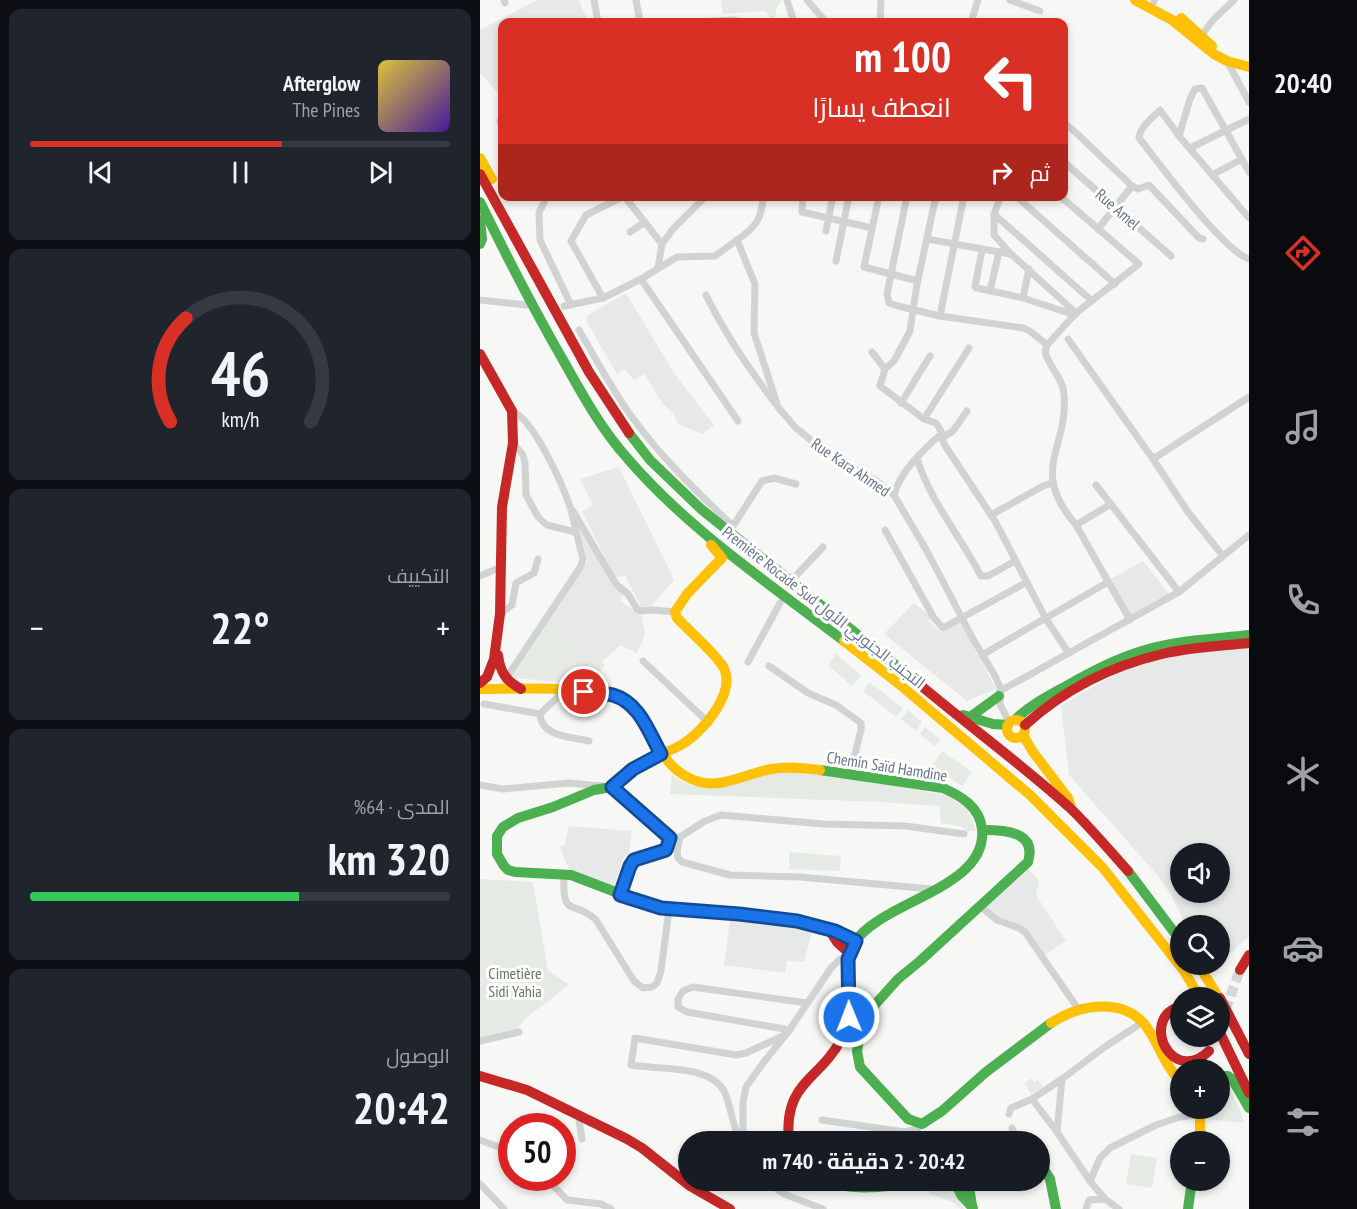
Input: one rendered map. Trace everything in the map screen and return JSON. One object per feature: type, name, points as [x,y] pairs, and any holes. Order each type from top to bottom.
[{"type":"main road","points":[[1135,0],[1172,20],[1196,41],[1227,61],[1249,67]]},
{"type":"main road","points":[[1152,1],[1169,10],[1227,61]]},
{"type":"main road","points":[[480,158],[498,190]]},
{"type":"main road","name":"Première Rocade Sud التجنب الجنوبي الأول","points":[[480,174],[589,372],[611,407],[650,460],[718,523],[953,713],[1008,754],[1071,809],[1130,872],[1170,926]]},
{"type":"main road","points":[[504,201],[519,228],[549,300]]},
{"type":"main road","name":"Première Rocade Sud التجنب الجنوبي الأول","points":[[480,202],[543,327],[600,424],[627,458],[673,505],[783,600],[899,684],[1002,770],[1062,825],[1102,867],[1137,909],[1193,987]]},
{"type":"main road","points":[[480,220],[482,239],[480,244]]},
{"type":"main road","points":[[480,354],[512,411],[513,443],[502,507],[500,614],[497,643],[499,673],[522,690]]},
{"type":"main road","points":[[611,407],[624,406]]},
{"type":"main road","points":[[673,505],[685,523],[722,558],[687,594],[675,612],[682,625],[726,672],[721,699],[709,723],[688,742],[633,769],[612,787],[594,790],[509,822],[499,831],[496,840],[499,859],[508,870],[524,873],[564,874],[652,906],[783,919],[841,933],[856,941]]},
{"type":"main road","points":[[733,526],[790,580]]},
{"type":"main road","points":[[1016,724],[1032,706],[1089,674],[1133,654],[1171,644],[1249,635]]},
{"type":"main road","points":[[953,713],[993,724],[1016,724],[1059,699],[1131,664],[1174,652],[1249,643]]},
{"type":"main road","points":[[480,683],[499,673]]},
{"type":"main road","points":[[495,689],[491,678],[499,673]]},
{"type":"main road","name":"Chemin Saïd Hamdine","points":[[480,688],[565,690],[613,695],[624,700],[640,715],[661,754],[681,775],[710,784],[777,768],[807,769],[928,785],[952,791],[972,806],[984,830]]},
{"type":"main road","points":[[970,717],[1000,693]]},
{"type":"main road","points":[[1016,724],[1033,752],[1068,798],[1071,809]]},
{"type":"main road","points":[[789,1131],[788,1119],[794,1097],[804,1081],[841,1042],[847,1025],[849,955],[856,941],[875,924],[937,889],[972,865],[981,849],[984,830],[1008,831],[1019,835],[1028,845],[1030,858],[1025,866],[915,967],[892,983],[891,988],[870,1009],[859,1035],[856,1052],[860,1067],[908,1119],[922,1124],[939,1114],[1017,1048],[1064,1015],[1115,1006],[1133,1014],[1143,1022],[1170,1069]]},
{"type":"main road","points":[[830,931],[849,955]]},
{"type":"main road","points":[[1240,970],[1249,955]]},
{"type":"main road","points":[[1170,1011],[1162,1021],[1161,1034],[1168,1052],[1178,1059]]},
{"type":"main road","points":[[1230,1019],[1249,1054]]},
{"type":"main road","points":[[1227,1047],[1249,1093]]},
{"type":"main road","points":[[1199,1059],[1209,1051],[1206,1059]]},
{"type":"main road","points":[[480,1076],[510,1083],[527,1090],[627,1139],[690,1186],[730,1209]]},
{"type":"main road","points":[[1230,1078],[1249,1108]]},
{"type":"main road","points":[[480,1082],[514,1090],[631,1148],[693,1194],[718,1209]]},
{"type":"main road","points":[[1050,1179],[1054,1187],[1056,1209]]},
{"type":"main road","points":[[958,1191],[973,1208]]},
{"type":"main road","points":[[970,1191],[973,1208]]},
{"type":"main road","points":[[1188,1209],[1190,1191]]},
{"type":"street","points":[[594,0],[597,18]]},
{"type":"street","points":[[636,0],[639,18]]},
{"type":"street","points":[[787,0],[793,18]]},
{"type":"street","points":[[807,0],[822,18]]},
{"type":"street","points":[[880,18],[881,0]]},
{"type":"street","points":[[972,18],[978,0]]},
{"type":"street","points":[[1010,0],[1040,11]]},
{"type":"street","points":[[1201,36],[1213,20],[1234,0]]},
{"type":"street","points":[[1227,61],[1249,102]]},
{"type":"street","points":[[1179,136],[1190,99],[1195,89],[1202,88],[1249,172]]},
{"type":"street","points":[[1249,218],[1179,136],[1160,110],[1144,126],[1139,135],[1140,138],[1223,241],[1249,259]]},
{"type":"street","points":[[1190,148],[1249,119]]},
{"type":"street","points":[[1068,126],[1132,186],[1138,189],[1149,184],[1199,238],[1203,239]]},
{"type":"street","points":[[1212,175],[1242,159]]},
{"type":"street","name":"Rue Amel","points":[[1068,165],[1171,256]]},
{"type":"street","points":[[1098,229],[1132,186]]},
{"type":"street","points":[[545,201],[539,213],[540,240],[568,305],[603,298],[677,257],[714,256],[756,224],[763,201]]},
{"type":"street","points":[[603,298],[571,241],[586,215],[613,201]]},
{"type":"street","points":[[628,201],[662,244]]},
{"type":"street","points":[[658,268],[662,244],[673,229],[701,201]]},
{"type":"street","points":[[803,201],[802,212],[872,228]]},
{"type":"street","points":[[826,231],[831,201]]},
{"type":"street","points":[[836,261],[848,201]]},
{"type":"street","points":[[878,201],[864,267],[918,281]]},
{"type":"street","points":[[906,201],[887,294],[889,303],[940,316],[1023,328],[1047,345]]},
{"type":"street","points":[[935,201],[910,331],[894,361],[885,369],[880,386],[924,419],[936,423],[951,457],[991,515],[1046,619],[1068,652]]},
{"type":"street","points":[[940,316],[963,201]]},
{"type":"street","points":[[999,201],[994,214],[994,235],[1011,254],[1029,268],[1076,314]]},
{"type":"street","points":[[1022,201],[1115,284]]},
{"type":"street","points":[[1066,201],[1139,264],[1076,314],[1045,349],[1046,356],[1059,378],[1064,394],[1052,483],[1065,510],[1076,525],[1130,620]]},
{"type":"street","points":[[994,214],[1092,301]]},
{"type":"street","points":[[630,232],[645,222]]},
{"type":"street","points":[[927,239],[1011,254]]},
{"type":"street","name":"Rue Kara Ahmed","points":[[737,240],[755,284],[754,333],[778,407],[795,428],[812,441],[832,456],[877,481],[894,495],[999,683],[1003,712],[1016,724]]},
{"type":"street","points":[[982,250],[975,286],[1076,314]]},
{"type":"street","points":[[990,291],[999,252]]},
{"type":"street","points":[[1023,298],[1029,268]]},
{"type":"street","points":[[640,279],[738,421]]},
{"type":"street","points":[[706,295],[725,333],[731,338],[742,359],[778,407]]},
{"type":"street","points":[[480,300],[526,305]]},
{"type":"street","points":[[579,330],[624,406],[673,466],[733,526],[762,481],[774,478],[796,484]]},
{"type":"street","points":[[1068,339],[1188,512],[1222,556]]},
{"type":"street","points":[[924,419],[969,348]]},
{"type":"street","points":[[872,352],[885,369]]},
{"type":"street","points":[[901,403],[930,356]]},
{"type":"street","points":[[1153,459],[1249,398]]},
{"type":"street","points":[[512,411],[525,420],[543,449],[569,504],[616,584],[628,594],[637,609],[641,611],[675,612]]},
{"type":"street","points":[[894,495],[900,480],[917,459],[939,436],[942,438],[953,430],[967,411]]},
{"type":"street","points":[[513,443],[525,463],[526,495],[538,517],[547,525],[575,532]]},
{"type":"street","points":[[917,459],[922,476],[981,576],[988,576],[1015,561]]},
{"type":"street","points":[[991,515],[1052,483]]},
{"type":"street","points":[[1096,485],[1179,592]]},
{"type":"street","points":[[499,673],[581,566],[583,558],[569,504]]},
{"type":"street","points":[[1076,525],[1111,504]]},
{"type":"street","points":[[885,530],[937,623],[944,628],[1027,582]]},
{"type":"street","points":[[1000,693],[1068,652],[1179,592],[1249,535]]},
{"type":"street","points":[[790,580],[823,547]]},
{"type":"street","points":[[500,614],[512,605],[516,583],[534,573],[538,559]]},
{"type":"street","points":[[480,576],[501,567]]},
{"type":"street","points":[[982,655],[1108,582]]},
{"type":"street","points":[[748,662],[783,600]]},
{"type":"street","points":[[643,661],[709,723]]},
{"type":"street","points":[[769,666],[808,693],[836,705],[859,721],[861,730],[850,774]]},
{"type":"street","points":[[565,690],[540,714],[540,721],[553,733],[590,741]]},
{"type":"street","points":[[484,704],[540,714]]},
{"type":"street","points":[[853,761],[894,767]]},
{"type":"street","points":[[480,784],[503,789],[569,783],[612,787],[670,838],[666,850],[638,858],[632,863],[620,895]]},
{"type":"street","points":[[937,889],[800,877],[730,875],[682,862],[678,855],[678,842],[680,837],[691,828],[721,815],[823,824],[905,826],[964,834]]},
{"type":"street","points":[[564,874],[567,904],[572,909],[590,914],[596,920],[634,981],[643,988],[652,987],[659,978],[669,909]]},
{"type":"street","points":[[980,906],[997,920],[1025,932],[1079,1011]]},
{"type":"street","points":[[742,1131],[746,1087],[788,1032],[831,968],[840,959],[849,955]]},
{"type":"street","points":[[788,1032],[687,1012],[678,1007],[678,999],[683,992],[693,987],[807,1003]]},
{"type":"street","points":[[1010,1114],[1011,1108],[1032,1100],[1143,1022]]},
{"type":"street","points":[[480,1041],[519,1032]]},
{"type":"street","points":[[737,1131],[726,1096],[719,1084],[700,1073],[631,1065],[636,1038],[736,1055],[746,1053],[788,1032]]},
{"type":"street","points":[[1057,1132],[1062,1079]]},
{"type":"street","points":[[1032,1100],[1090,1181],[1105,1199],[1119,1209]]},
{"type":"street","points":[[1090,1181],[1100,1158],[1110,1148],[1156,1125],[1174,1119]]},
{"type":"street","points":[[822,1120],[897,1132],[911,1131],[922,1124]]},
{"type":"street","points":[[579,1121],[582,1138]]},
{"type":"street","points":[[480,1140],[498,1148]]},
{"type":"street","points":[[480,1184],[504,1209]]},
{"type":"street","points":[[558,1191],[567,1200],[601,1204],[611,1209]]},
{"type":"street","points":[[780,1191],[823,1209]]},
{"type":"street","points":[[1086,1209],[1089,1200],[1105,1199]]},
{"type":"shaded area","points":[[537,0],[579,0],[586,18],[503,18]]},
{"type":"shaded area","points":[[721,0],[782,0],[777,7],[775,18],[771,18],[764,11],[723,14]]},
{"type":"shaded area","points":[[498,21],[498,91],[480,73],[480,30]]},
{"type":"shaded area","points":[[626,293],[674,373],[714,425],[702,434],[678,424],[674,414],[664,405],[644,374],[634,380],[625,369],[617,374],[586,320],[588,315]]},
{"type":"shaded area","points":[[619,467],[674,580],[651,607],[642,609],[625,575],[615,578],[582,511],[593,505],[580,479]]},
{"type":"shaded area","points":[[576,520],[616,588],[625,593],[620,600],[642,617],[645,634],[637,653],[620,645],[602,662],[545,623],[588,561]]},
{"type":"shaded area","points":[[1143,561],[1170,595],[1129,619],[1106,582]]},
{"type":"shaded area","points":[[914,603],[930,616],[929,622],[942,633],[960,622],[996,689],[967,701],[884,634]]},
{"type":"shaded area","points":[[1249,645],[1249,936],[1230,953],[1230,915],[1181,915],[1175,903],[1230,903],[1230,843],[1170,843],[1170,893],[1158,876],[1069,775],[1061,706],[1125,669],[1175,654]]},
{"type":"shaded area","points":[[569,826],[632,831],[629,852],[623,859],[613,890],[569,870],[560,847],[565,844]]},
{"type":"shaded area","points":[[1027,867],[1039,881],[1036,895],[1066,941],[1044,955],[1028,933],[997,918],[984,906]]},
{"type":"shaded area","points":[[730,920],[799,928],[812,932],[804,962],[787,961],[785,973],[724,965]]},
{"type":"shaded area","points":[[1032,1078],[1034,1082],[1038,1080],[1043,1087],[1031,1094],[1025,1083]]},
{"type":"shaded area","points":[[930,1191],[954,1191],[964,1209],[951,1201],[930,1194]]},
{"type":"green space","points":[[767,0],[777,2],[775,17],[762,7]]},
{"type":"green space","points":[[545,623],[605,665],[593,680],[590,678],[585,685],[516,678],[512,675]]},
{"type":"green space","points":[[836,654],[861,675],[852,686],[828,665]]},
{"type":"green space","points":[[869,682],[903,708],[896,717],[863,691]]},
{"type":"green space","points":[[908,710],[922,722],[916,731],[901,719]]},
{"type":"green space","points":[[925,727],[940,739],[935,746],[920,734]]},
{"type":"green space","points":[[942,751],[972,772],[962,786],[932,766]]},
{"type":"green space","points":[[795,772],[855,779],[947,795],[967,809],[976,831],[966,831],[962,827],[941,823],[939,806],[670,794],[672,775],[695,786],[707,787],[767,773]]},
{"type":"green space","points":[[789,852],[841,856],[840,871],[789,869]]},
{"type":"green space","points":[[1028,870],[1037,882],[1035,892],[1031,896],[1019,879]]},
{"type":"green space","name":"Cimetière Sidi Yahia","points":[[480,879],[533,882],[548,970],[569,985],[526,1018],[515,1032],[480,1039]]},
{"type":"green space","points":[[1230,1089],[1244,1123],[1206,1119],[1230,1119]]},
{"type":"green space","points":[[1131,1154],[1157,1158],[1152,1188],[1126,1184]]},
{"type":"tunnel","points":[[1230,997],[1240,970]]},
{"type":"traffic: fast","points":[[480,202],[552,340],[592,411],[618,448],[652,485],[704,533],[844,641]]},
{"type":"traffic: fast","points":[[480,220],[482,239],[480,244]]},
{"type":"traffic: fast","points":[[629,433],[650,460],[701,509],[919,684]]},
{"type":"traffic: fast","points":[[1016,719],[1053,693],[1104,666],[1135,653],[1183,642],[1249,635]]},
{"type":"traffic: fast","points":[[970,717],[999,696]]},
{"type":"traffic: fast","points":[[963,715],[993,724],[1008,725]]},
{"type":"traffic: fast","points":[[820,770],[943,788],[974,808],[982,829],[979,849],[968,866],[952,880],[887,915],[868,928],[854,943],[847,965],[847,1014],[842,1038]]},
{"type":"traffic: fast","points":[[628,773],[612,787],[594,790],[518,818],[503,827],[497,836],[497,854],[504,866],[515,872],[571,875],[652,906],[797,921],[835,931],[856,941]]},
{"type":"traffic: fast","points":[[984,830],[1010,832],[1024,839],[1030,852],[1028,862],[898,979],[871,1009],[862,1024],[857,1051],[860,1067],[908,1119],[922,1124],[942,1111],[986,1072],[1051,1023]]},
{"type":"traffic: fast","points":[[1128,871],[1170,927]]},
{"type":"traffic: fast","points":[[1230,1078],[1249,1108]]},
{"type":"traffic: fast","points":[[1050,1179],[1056,1209]]},
{"type":"traffic: fast","points":[[959,1191],[973,1208]]},
{"type":"traffic: fast","points":[[970,1191],[972,1206]]},
{"type":"traffic: fast","points":[[1188,1209],[1190,1191]]},
{"type":"traffic: slow","points":[[1135,0],[1172,20],[1214,54],[1227,61],[1249,67]]},
{"type":"traffic: slow","points":[[1181,18],[1212,46]]},
{"type":"traffic: slow","points":[[480,158],[492,179]]},
{"type":"traffic: slow","points":[[711,545],[722,558],[715,565]]},
{"type":"traffic: slow","points":[[628,773],[689,739],[708,721],[722,699],[726,687],[726,675],[722,665],[677,618],[675,612],[687,594],[715,565]]},
{"type":"traffic: slow","points":[[844,641],[899,684],[1030,795],[1103,868],[1184,971],[1193,987]]},
{"type":"traffic: slow","points":[[480,689],[575,690],[594,692],[624,701],[644,720],[664,756],[673,767],[684,776],[700,782],[727,782],[777,768],[820,770]]},
{"type":"traffic: slow","points":[[1016,720],[1024,725],[1025,729],[1020,737],[1016,738],[1008,733],[1007,729],[1012,721],[1016,720]]},
{"type":"traffic: slow","points":[[1023,735],[1070,804]]},
{"type":"traffic: slow","points":[[1205,975],[1212,987]]},
{"type":"traffic: slow","points":[[1051,1023],[1075,1011],[1089,1008],[1102,1006],[1128,1011],[1139,1018],[1148,1029],[1170,1069]]},
{"type":"traffic: slow","points":[[1200,1119],[1200,1131]]},
{"type":"traffic: jam","points":[[480,174],[589,372],[629,433]]},
{"type":"traffic: jam","points":[[480,354],[512,411],[513,443],[502,507],[500,614],[494,659],[487,677],[480,683]]},
{"type":"traffic: jam","points":[[1025,725],[1072,690],[1125,665],[1173,652],[1249,643]]},
{"type":"traffic: jam","points":[[498,655],[505,675],[511,683],[521,689]]},
{"type":"traffic: jam","points":[[919,684],[1069,807],[1128,871]]},
{"type":"traffic: jam","points":[[830,931],[837,942],[849,953]]},
{"type":"traffic: jam","points":[[1240,970],[1249,955]]},
{"type":"traffic: jam","points":[[1170,1012],[1162,1022],[1161,1033],[1163,1043],[1169,1052],[1176,1058],[1186,1061],[1197,1059],[1209,1051]]},
{"type":"traffic: jam","points":[[1230,1017],[1249,1054]]},
{"type":"traffic: jam","points":[[789,1131],[792,1106],[797,1094],[833,1053],[842,1038]]},
{"type":"traffic: jam","points":[[1227,1047],[1249,1093]]},
{"type":"traffic: jam","points":[[480,1076],[527,1090],[627,1139],[690,1186],[730,1209]]},
{"type":"route","points":[[584,692],[613,695],[631,705],[645,723],[661,754],[633,769],[612,787],[670,838],[668,847],[663,852],[634,860],[620,895],[661,908],[797,921],[847,936],[856,941],[848,959],[849,1017]]}]
